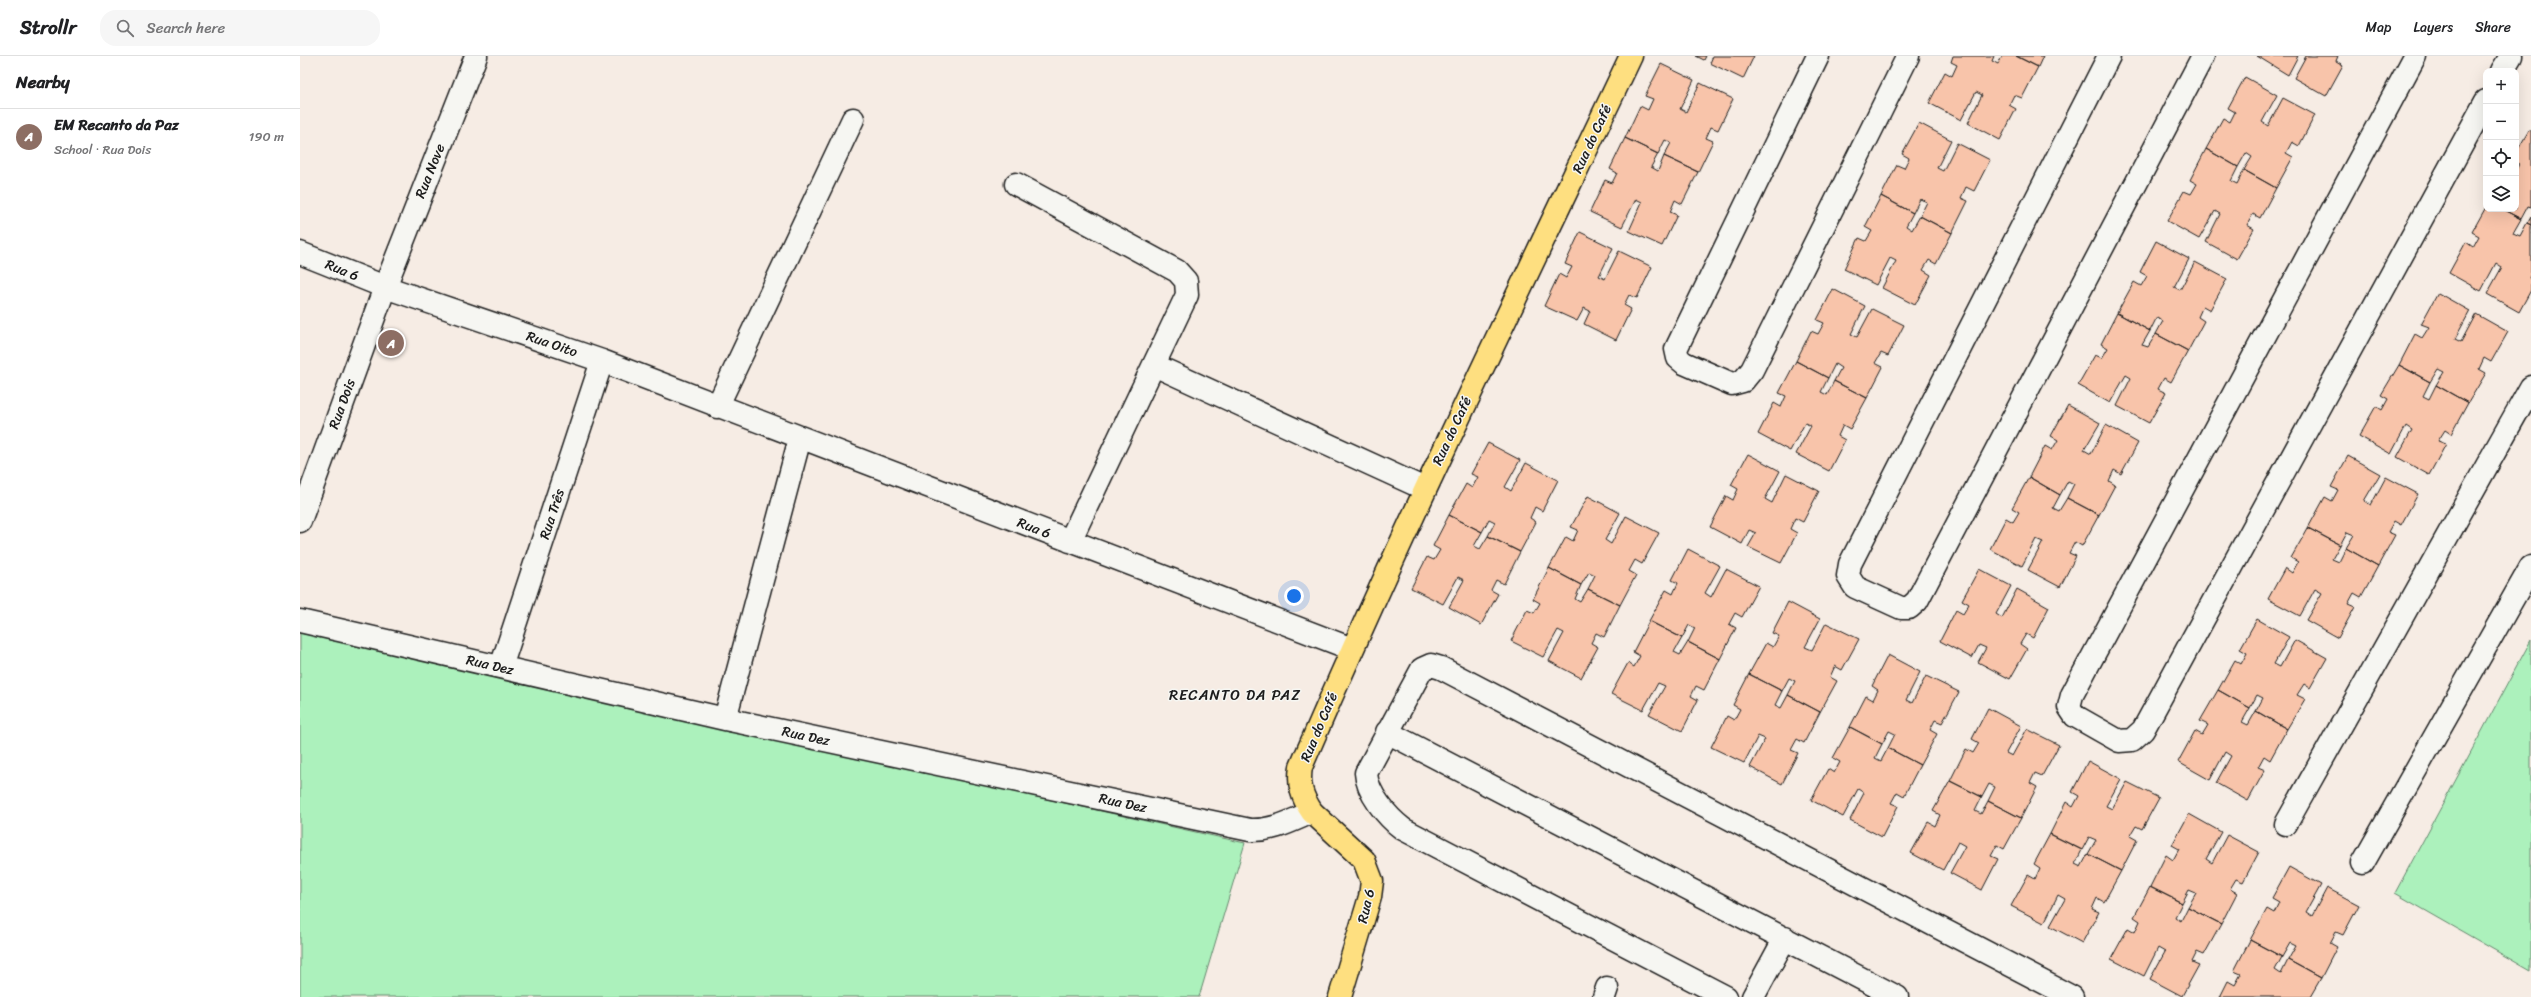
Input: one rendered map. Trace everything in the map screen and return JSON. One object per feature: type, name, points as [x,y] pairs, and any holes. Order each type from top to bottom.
[{"type":"main road","name":"Rua do Café","points":[[1312,812],[1301,791],[1299,779],[1301,767],[1352,649],[1425,489],[1631,56]]},
{"type":"main road","name":"Rua 6","points":[[1312,812],[1364,860],[1372,881],[1370,896],[1340,997]]},
{"type":"street","name":"Rua Nove","points":[[385,287],[476,56]]},
{"type":"street","points":[[1818,56],[1676,349],[1678,358],[1684,363],[1732,384],[1743,381],[1752,370],[1908,56]]},
{"type":"street","points":[[2109,56],[1850,564],[1848,576],[1855,587],[1901,608],[1909,608],[1917,601],[2204,56]]},
{"type":"street","points":[[2414,56],[2072,695],[2069,706],[2075,716],[2119,741],[2132,740],[2143,730],[2484,104]]},
{"type":"street","points":[[2504,68],[2511,56]]},
{"type":"street","points":[[717,407],[854,119]]},
{"type":"street","points":[[1016,184],[1177,271],[1186,281],[1187,295],[1070,541]]},
{"type":"street","name":"Rua 6","points":[[300,252],[385,287]]},
{"type":"street","name":"Rua Oito","points":[[385,287],[602,361],[717,407]]},
{"type":"street","name":"Rua Dois","points":[[300,521],[385,287]]},
{"type":"street","name":"Rua Três","points":[[501,667],[602,361]]},
{"type":"street","points":[[1154,365],[1425,489]]},
{"type":"street","points":[[2286,824],[2531,387]]},
{"type":"street","name":"Rua 6","points":[[717,407],[1352,649]]},
{"type":"street","points":[[725,719],[800,438]]},
{"type":"street","points":[[2363,863],[2531,567]]},
{"type":"street","name":"Rua Dez","points":[[300,621],[725,719],[1250,830],[1271,829],[1312,812]]},
{"type":"street","points":[[1726,997],[1410,833],[1392,821],[1367,783],[1367,778],[1370,764],[1422,669],[1431,665],[1441,668],[2072,997]]},
{"type":"street","points":[[1387,732],[1897,997]]},
{"type":"street","points":[[1753,997],[1785,938]]},
{"type":"green space","points":[[300,633],[1245,843],[1199,997],[300,997]]},
{"type":"green space","points":[[2531,640],[2531,971],[2395,893]]},
{"type":"building","points":[[1696,56],[1706,56],[1704,60]]},
{"type":"building","points":[[1713,56],[1754,56],[1743,79],[1710,63]]},
{"type":"building","points":[[1953,56],[1994,56],[1992,61],[1998,64],[2002,56],[2016,56],[2038,67],[2022,98],[2014,95],[2009,105],[2016,109],[2000,140],[1968,123],[1982,95],[1976,92],[1961,120],[1929,103],[1945,72],[1952,76],[1957,65],[1951,62]]},
{"type":"building","points":[[2016,56],[2043,56],[2038,67]]},
{"type":"building","points":[[2257,56],[2298,56],[2288,75]]},
{"type":"building","points":[[2306,56],[2338,56],[2336,61],[2343,65],[2326,96],[2294,78]]},
{"type":"building","points":[[1661,64],[1694,80],[1680,109],[1686,112],[1700,83],[1733,99],[1718,130],[1711,127],[1706,138],[1713,141],[1698,172],[1664,156],[1671,143],[1665,140],[1658,154],[1625,138],[1640,106],[1648,110],[1653,99],[1645,96]]},
{"type":"building","points":[[2245,77],[2277,95],[2262,122],[2268,126],[2283,98],[2315,115],[2299,146],[2292,142],[2286,153],[2293,157],[2276,188],[2244,170],[2252,157],[2246,153],[2238,167],[2206,149],[2223,118],[2230,122],[2235,112],[2228,108]]},
{"type":"building","points":[[1919,123],[1951,140],[1937,168],[1943,171],[1957,143],[1990,160],[1974,191],[1966,187],[1961,198],[1968,201],[1952,233],[1920,216],[1927,202],[1920,199],[1913,213],[1881,196],[1897,165],[1904,168],[1909,158],[1902,154]]},
{"type":"building","points":[[2529,130],[2531,131],[2531,207],[2528,206],[2521,219],[2508,212],[2519,212],[2519,148]]},
{"type":"building","points":[[1625,138],[1658,154],[1651,167],[1658,171],[1664,156],[1698,172],[1682,204],[1675,200],[1670,212],[1677,215],[1662,246],[1629,231],[1642,202],[1636,199],[1622,227],[1590,212],[1605,180],[1612,183],[1617,173],[1610,169]]},
{"type":"building","points":[[2206,149],[2238,167],[2231,181],[2237,184],[2244,170],[2276,188],[2260,218],[2253,214],[2247,225],[2254,229],[2237,259],[2206,242],[2220,214],[2215,211],[2199,239],[2167,221],[2184,191],[2191,194],[2197,184],[2190,180]]},
{"type":"building","points":[[1881,196],[1913,213],[1906,226],[1912,230],[1920,216],[1952,233],[1936,264],[1929,260],[1923,270],[1931,275],[1915,305],[1882,288],[1896,261],[1890,258],[1876,285],[1844,269],[1859,238],[1866,241],[1872,231],[1865,227]]},
{"type":"building","points":[[2483,212],[2508,212],[2521,219],[2513,233],[2520,236],[2527,223],[2531,225],[2531,274],[2529,278],[2531,279],[2531,290],[2519,312],[2487,294],[2502,267],[2496,263],[2481,291],[2449,273],[2466,242],[2473,247],[2479,236],[2472,232]]},
{"type":"building","points":[[2531,216],[2531,225],[2527,223]]},
{"type":"building","points":[[1580,232],[1613,248],[1599,276],[1605,279],[1619,251],[1652,267],[1637,298],[1629,295],[1624,305],[1631,309],[1616,340],[1584,324],[1590,311],[1584,308],[1577,321],[1544,306],[1559,274],[1566,278],[1572,267],[1565,264]]},
{"type":"building","points":[[2156,241],[2189,259],[2174,287],[2180,290],[2195,262],[2227,279],[2210,310],[2203,306],[2198,317],[2204,321],[2188,351],[2156,334],[2163,321],[2157,317],[2150,331],[2117,313],[2134,282],[2141,286],[2147,276],[2140,272]]},
{"type":"building","points":[[1833,289],[1865,306],[1851,334],[1857,337],[1872,309],[1904,325],[1888,356],[1881,353],[1875,363],[1883,367],[1867,398],[1834,381],[1841,368],[1835,364],[1828,378],[1796,361],[1811,331],[1818,334],[1824,323],[1817,320]]},
{"type":"building","points":[[2438,293],[2470,311],[2455,339],[2461,342],[2476,314],[2508,332],[2491,362],[2484,358],[2479,369],[2486,373],[2468,403],[2436,385],[2444,372],[2438,369],[2430,382],[2399,365],[2415,334],[2422,338],[2429,327],[2421,324]]},
{"type":"building","points":[[2117,313],[2150,331],[2142,345],[2148,347],[2156,334],[2188,351],[2171,382],[2164,378],[2158,389],[2166,393],[2149,423],[2117,406],[2131,378],[2126,375],[2110,403],[2078,385],[2095,355],[2102,358],[2108,348],[2101,344]]},
{"type":"building","points":[[1796,361],[1828,378],[1821,392],[1827,395],[1834,381],[1867,398],[1850,429],[1843,425],[1838,436],[1845,440],[1829,471],[1796,454],[1811,426],[1805,423],[1790,451],[1758,434],[1774,403],[1781,407],[1786,396],[1779,393]]},
{"type":"building","points":[[2399,365],[2430,382],[2423,396],[2429,399],[2436,385],[2468,403],[2451,434],[2445,430],[2438,441],[2446,444],[2429,475],[2397,457],[2412,430],[2406,426],[2391,454],[2359,436],[2376,406],[2382,410],[2388,399],[2381,395]]},
{"type":"building","points":[[2068,405],[2100,423],[2084,450],[2091,454],[2106,425],[2138,443],[2121,474],[2114,470],[2109,481],[2115,485],[2099,515],[2067,498],[2074,484],[2068,481],[2060,495],[2029,477],[2045,446],[2052,450],[2058,440],[2051,436]]},
{"type":"building","points":[[1488,443],[1520,460],[1505,487],[1511,491],[1526,463],[1558,480],[1542,511],[1535,507],[1530,518],[1536,522],[1520,552],[1488,536],[1495,522],[1489,519],[1482,532],[1449,515],[1466,484],[1472,488],[1478,477],[1471,474]]},
{"type":"building","points":[[1748,454],[1780,471],[1765,499],[1772,503],[1786,474],[1819,491],[1803,522],[1795,518],[1790,529],[1797,533],[1781,563],[1748,547],[1756,533],[1749,530],[1742,544],[1710,527],[1726,496],[1733,500],[1738,489],[1731,485]]},
{"type":"building","points":[[2348,456],[2380,474],[2364,501],[2371,505],[2386,477],[2418,494],[2401,525],[2394,521],[2388,532],[2395,535],[2378,566],[2346,548],[2354,535],[2347,532],[2340,545],[2308,528],[2325,497],[2332,501],[2338,490],[2331,487]]},
{"type":"building","points":[[2029,477],[2060,495],[2053,508],[2059,511],[2067,498],[2099,515],[2082,546],[2075,542],[2069,553],[2076,556],[2060,587],[2028,570],[2043,542],[2036,539],[2022,566],[1990,549],[2006,518],[2013,522],[2019,512],[2012,508]]},
{"type":"building","points":[[1588,496],[1620,513],[1605,540],[1611,544],[1626,516],[1659,533],[1642,564],[1635,560],[1629,571],[1636,575],[1620,605],[1588,589],[1595,575],[1589,572],[1581,585],[1549,568],[1566,537],[1573,541],[1578,530],[1571,527]]},
{"type":"building","points":[[1449,515],[1482,532],[1474,546],[1480,549],[1488,536],[1520,552],[1504,584],[1496,580],[1491,590],[1498,594],[1481,625],[1449,607],[1464,580],[1458,577],[1443,604],[1411,588],[1427,557],[1434,560],[1440,550],[1433,546]]},
{"type":"building","points":[[2308,528],[2340,545],[2332,559],[2339,562],[2346,548],[2378,566],[2361,597],[2354,593],[2348,604],[2355,607],[2338,638],[2306,620],[2322,593],[2315,589],[2300,616],[2268,599],[2285,568],[2292,573],[2298,562],[2291,558]]},
{"type":"building","points":[[1688,549],[1720,566],[1705,593],[1711,597],[1726,569],[1759,586],[1742,617],[1735,613],[1729,624],[1736,628],[1720,659],[1688,642],[1695,628],[1689,625],[1682,638],[1649,621],[1666,590],[1673,594],[1678,583],[1672,580]]},
{"type":"building","points":[[1549,568],[1581,585],[1575,599],[1580,602],[1588,589],[1620,605],[1604,637],[1596,633],[1591,643],[1598,647],[1581,678],[1549,661],[1564,633],[1558,630],[1543,657],[1511,641],[1527,610],[1534,613],[1540,603],[1533,599]]},
{"type":"building","points":[[1979,569],[2011,586],[1996,614],[2002,618],[2017,589],[2049,607],[2033,638],[2026,634],[2020,644],[2027,649],[2010,679],[1978,662],[1986,648],[1979,645],[1972,658],[1940,641],[1956,610],[1963,614],[1969,604],[1962,600]]},
{"type":"building","points":[[1788,602],[1820,619],[1805,647],[1812,650],[1826,623],[1859,639],[1842,670],[1835,666],[1830,677],[1837,681],[1820,712],[1788,695],[1795,681],[1789,678],[1782,691],[1749,674],[1766,643],[1773,647],[1779,636],[1772,633]]},
{"type":"building","points":[[2257,619],[2289,637],[2274,664],[2280,667],[2295,640],[2327,658],[2310,688],[2304,684],[2297,695],[2305,699],[2287,729],[2256,711],[2263,698],[2257,695],[2250,708],[2218,690],[2235,660],[2241,664],[2247,653],[2240,649]]},
{"type":"building","points":[[1649,621],[1682,638],[1674,652],[1680,655],[1688,642],[1720,659],[1704,690],[1696,686],[1691,696],[1698,700],[1682,731],[1649,714],[1665,686],[1658,683],[1643,710],[1611,694],[1628,663],[1634,667],[1640,656],[1633,652]]},
{"type":"building","points":[[1888,655],[1920,672],[1906,700],[1912,703],[1926,676],[1959,692],[1942,723],[1935,720],[1930,730],[1937,734],[1920,765],[1888,748],[1895,734],[1889,731],[1882,744],[1850,727],[1866,696],[1873,700],[1878,690],[1872,686]]},
{"type":"building","points":[[1749,674],[1782,691],[1775,705],[1781,708],[1788,695],[1820,712],[1804,743],[1797,739],[1791,750],[1798,753],[1782,784],[1750,767],[1765,739],[1758,736],[1744,763],[1711,747],[1727,716],[1734,720],[1740,709],[1733,705]]},
{"type":"building","points":[[2218,690],[2250,708],[2242,722],[2248,725],[2256,711],[2287,729],[2270,760],[2264,756],[2258,767],[2265,770],[2248,801],[2216,783],[2231,756],[2225,752],[2210,780],[2178,762],[2195,731],[2202,735],[2208,725],[2200,721]]},
{"type":"building","points":[[1988,708],[2021,726],[2006,753],[2012,756],[2027,729],[2059,745],[2042,776],[2035,773],[2030,783],[2037,787],[2021,818],[1988,801],[1995,787],[1989,784],[1982,797],[1950,781],[1966,749],[1973,753],[1979,743],[1972,739]]},
{"type":"building","points":[[1850,727],[1882,744],[1875,758],[1881,761],[1888,748],[1920,765],[1904,796],[1897,792],[1891,803],[1898,806],[1882,837],[1850,820],[1864,793],[1858,789],[1843,817],[1811,800],[1828,769],[1834,773],[1840,762],[1833,758]]},
{"type":"building","points":[[2088,761],[2121,779],[2106,806],[2112,809],[2127,782],[2159,798],[2142,829],[2136,826],[2130,836],[2137,840],[2121,871],[2088,854],[2096,840],[2089,837],[2082,850],[2050,834],[2066,802],[2073,807],[2079,796],[2072,792]]},
{"type":"building","points":[[1950,781],[1982,797],[1975,811],[1981,814],[1988,801],[2021,818],[2004,849],[1997,845],[1991,856],[1998,859],[1982,890],[1950,873],[1965,846],[1958,842],[1943,870],[1911,853],[1928,822],[1935,826],[1940,815],[1933,811]]},
{"type":"building","points":[[2189,814],[2221,832],[2206,859],[2212,863],[2227,835],[2259,852],[2243,882],[2236,879],[2230,889],[2237,893],[2221,924],[2188,907],[2196,893],[2189,890],[2182,903],[2150,887],[2166,855],[2173,860],[2179,849],[2172,845]]},
{"type":"building","points":[[2050,834],[2082,850],[2075,864],[2081,867],[2088,854],[2121,871],[2104,902],[2097,898],[2092,909],[2099,912],[2082,943],[2050,926],[2065,899],[2058,895],[2044,923],[2011,906],[2028,875],[2035,879],[2040,868],[2034,864]]},
{"type":"building","points":[[2289,867],[2321,885],[2306,912],[2312,916],[2327,888],[2359,905],[2343,935],[2336,932],[2330,943],[2337,947],[2321,978],[2288,960],[2296,946],[2290,943],[2282,957],[2250,940],[2267,909],[2274,913],[2279,902],[2272,898]]},
{"type":"building","points":[[2150,887],[2182,903],[2175,917],[2181,921],[2188,907],[2221,924],[2204,955],[2197,952],[2192,962],[2199,965],[2182,996],[2150,979],[2165,952],[2158,948],[2144,976],[2111,959],[2128,928],[2135,932],[2140,921],[2134,917]]},
{"type":"building","points":[[2250,940],[2282,957],[2275,970],[2281,974],[2288,960],[2321,978],[2310,997],[2220,997],[2228,981],[2235,985],[2241,974],[2234,971]]},
{"type":"place","name":"EM Recanto da Paz","points":[[391,343]]},
{"type":"district","name":"RECANTO DA PAZ","points":[[1235,695]]}]
